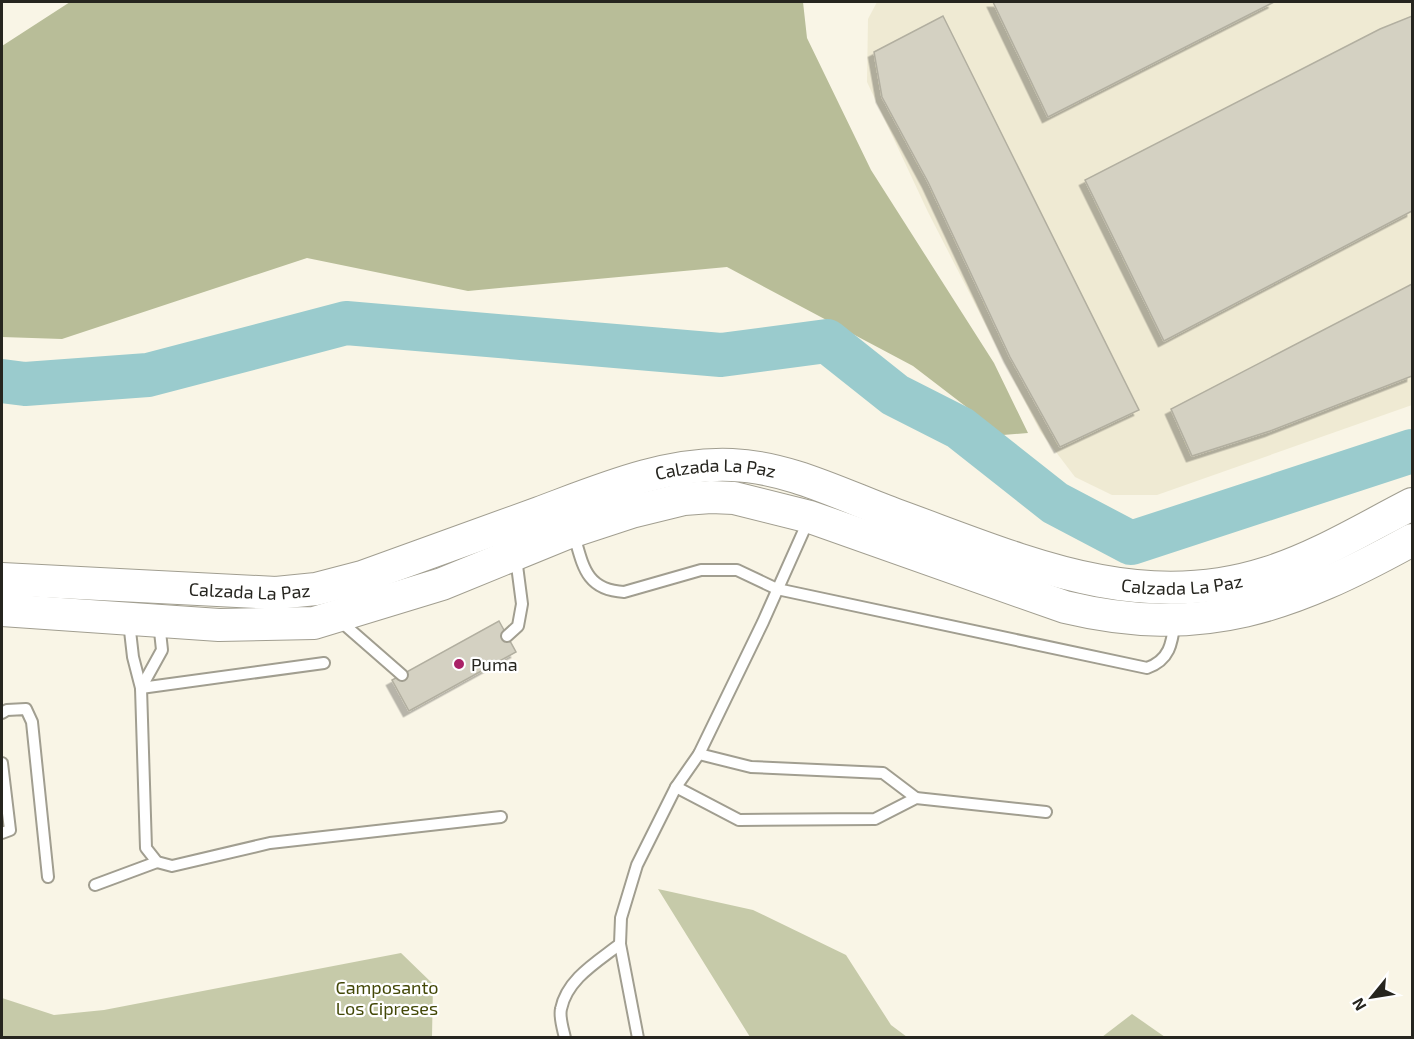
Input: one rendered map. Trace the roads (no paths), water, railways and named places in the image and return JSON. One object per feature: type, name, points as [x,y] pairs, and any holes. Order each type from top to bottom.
[{"type":"main road","name":"Calzada La Paz","points":[[2,579],[236,593],[316,589],[362,577],[646,476],[701,465],[759,467],[800,479],[982,546],[1066,573],[1121,586],[1149,589],[1190,589],[1267,573],[1314,554],[1413,504]]},
{"type":"main road","name":"Calzada La Paz","points":[[2,610],[143,620],[296,625],[337,618],[442,584],[573,532],[657,505],[711,497],[745,500],[810,517],[1044,601],[1094,614],[1132,620],[1175,621],[1239,614],[1283,600],[1331,580],[1413,540]]},
{"type":"lane","points":[[638,1038],[620,944],[621,918],[637,865],[676,787],[699,754],[810,517]]},
{"type":"lane","points":[[573,532],[582,562],[593,583],[613,591],[624,592],[701,570],[737,570],[777,589],[1147,668],[1158,664],[1166,656],[1171,646],[1175,621]]},
{"type":"lane","points":[[507,636],[518,626],[522,604],[516,556]]},
{"type":"lane","points":[[337,618],[402,675]]},
{"type":"lane","points":[[143,620],[133,657],[141,688],[146,848],[157,862]]},
{"type":"lane","points":[[141,688],[162,650],[143,620]]},
{"type":"lane","points":[[141,688],[324,663]]},
{"type":"lane","points":[[2,713],[7,710],[26,709],[32,722],[48,877]]},
{"type":"lane","points":[[699,754],[751,767],[883,773],[916,798],[1047,812]]},
{"type":"lane","points":[[2,763],[10,830],[2,833]]},
{"type":"lane","points":[[676,787],[739,820],[875,819],[916,798]]},
{"type":"lane","points":[[95,885],[157,862],[172,866],[270,843],[501,817]]},
{"type":"lane","points":[[565,1038],[560,1011],[567,994],[578,976],[620,944]]},
{"type":"waterway","points":[[2,381],[25,384],[148,375],[346,323],[721,355],[827,341],[895,395],[960,428],[1055,503],[1131,543],[1412,451]]},
{"type":"place","name":"Puma","points":[[459,664]]},
{"type":"park label","name":"Camposanto Los Cipreses","points":[[387,997]]}]
